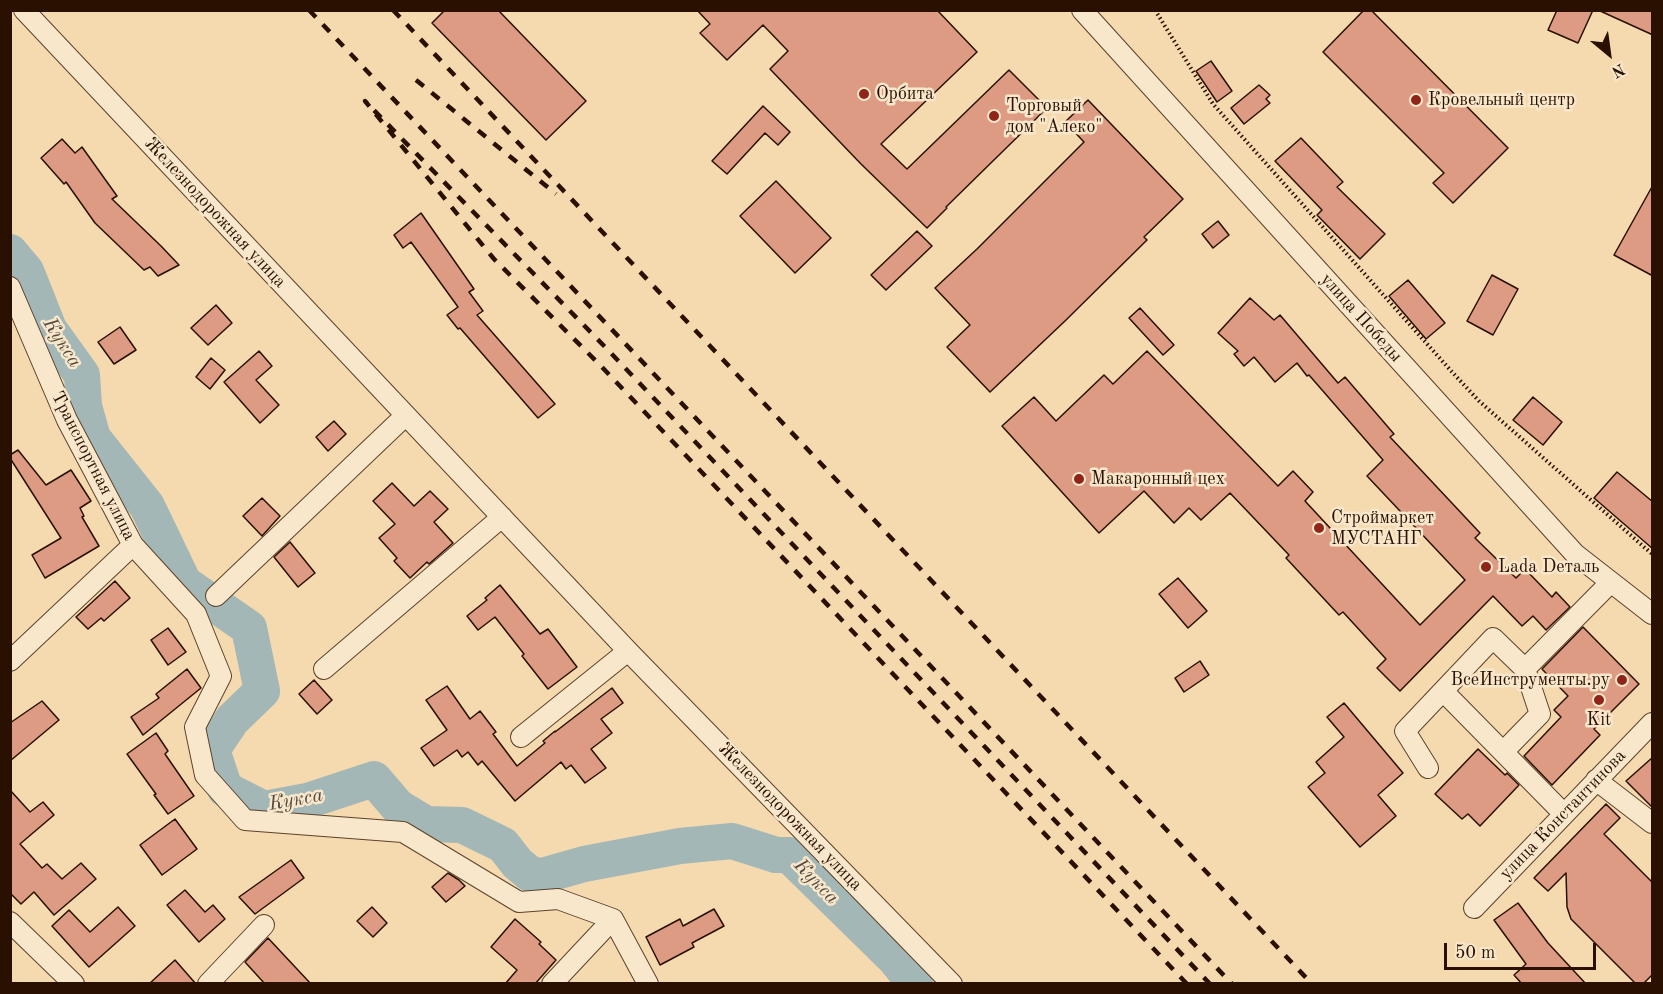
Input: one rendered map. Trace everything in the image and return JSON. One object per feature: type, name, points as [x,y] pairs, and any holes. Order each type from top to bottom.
[{"type":"street","name":"Железнодорожная улица","points":[[24,10],[628,651],[952,984]]},
{"type":"street","name":"улица Победы","points":[[1082,10],[1575,554],[1653,614]]},
{"type":"street","name":"Транспортная улица","points":[[10,287],[67,420],[133,545],[195,614],[221,676],[195,727],[205,775],[245,820],[403,832],[519,902],[558,899],[612,919]]},
{"type":"street","points":[[216,596],[405,416]]},
{"type":"street","points":[[324,669],[502,517]]},
{"type":"street","points":[[10,661],[133,545]]},
{"type":"street","points":[[1525,669],[1611,582]]},
{"type":"street","points":[[1428,768],[1405,731],[1494,638],[1525,669],[1540,714],[1503,752]]},
{"type":"street","points":[[521,737],[628,651]]},
{"type":"street","points":[[1443,691],[1564,814]]},
{"type":"street","name":"улица Константинова","points":[[1474,908],[1653,723]]},
{"type":"street","points":[[1596,780],[1653,823]]},
{"type":"street","points":[[552,984],[612,919],[648,984]]},
{"type":"street","points":[[10,922],[74,984]]},
{"type":"street","points":[[208,984],[264,925]]},
{"type":"path","points":[[1155,10],[1214,104],[1466,387],[1487,409],[1653,554]]},
{"type":"building","points":[[445,10],[498,10],[586,101],[546,140],[432,23]]},
{"type":"building","name":"Орбита","points":[[697,10],[937,10],[977,52],[881,144],[907,169],[1009,70],[1047,108],[927,228],[861,164],[770,69],[788,51],[763,25],[727,60],[700,33],[710,24]]},
{"type":"building","name":"Кровельный центр","points":[[1364,10],[1371,10],[1508,148],[1453,203],[1433,183],[1444,173],[1323,52]]},
{"type":"building","points":[[1557,10],[1593,10],[1578,43],[1548,30]]},
{"type":"building","points":[[1598,10],[1653,10],[1653,35]]},
{"type":"building","points":[[1211,61],[1232,91],[1217,102],[1196,71]]},
{"type":"building","points":[[1259,85],[1270,95],[1266,99],[1270,103],[1244,124],[1231,108]]},
{"type":"building","points":[[1088,100],[1183,199],[1144,237],[1147,240],[990,392],[947,347],[970,325],[935,288],[1084,142],[1065,122]]},
{"type":"building","points":[[763,106],[790,132],[778,145],[765,133],[727,174],[712,161]]},
{"type":"building","points":[[1301,138],[1343,182],[1337,187],[1385,234],[1360,259],[1317,215],[1322,210],[1275,161]]},
{"type":"building","points":[[62,139],[75,153],[82,147],[117,196],[112,199],[179,265],[158,276],[150,267],[144,270],[95,223],[66,182],[64,184],[41,158]]},
{"type":"building","points":[[776,181],[831,238],[795,273],[740,216]]},
{"type":"building","points":[[1653,185],[1653,276],[1614,255]]},
{"type":"building","points":[[421,213],[474,289],[469,292],[483,311],[477,315],[555,404],[538,418],[447,315],[458,307],[411,242],[403,248],[394,235]]},
{"type":"building","points":[[1218,221],[1229,235],[1213,248],[1202,234]]},
{"type":"building","points":[[917,231],[932,246],[886,290],[871,275]]},
{"type":"building","points":[[1492,275],[1518,289],[1493,335],[1467,321]]},
{"type":"building","points":[[1408,280],[1445,323],[1426,339],[1389,296]]},
{"type":"building","points":[[1250,298],[1274,320],[1280,315],[1338,383],[1345,377],[1394,434],[1390,437],[1480,533],[1475,538],[1516,578],[1525,569],[1552,597],[1556,592],[1570,607],[1546,630],[1533,616],[1522,626],[1493,596],[1400,691],[1377,668],[1386,659],[1343,612],[1339,615],[1286,558],[1289,555],[1230,493],[1201,520],[1189,508],[1174,523],[1144,491],[1099,533],[1002,426],[1034,397],[1056,421],[1104,375],[1113,384],[1147,351],[1278,486],[1293,471],[1313,492],[1305,501],[1420,625],[1465,580],[1367,476],[1383,460],[1297,363],[1275,382],[1254,357],[1244,366],[1234,354],[1238,351],[1218,333]]},
{"type":"building","points":[[216,305],[232,323],[208,345],[191,328]]},
{"type":"building","points":[[1140,308],[1174,345],[1163,355],[1129,318]]},
{"type":"building","points":[[120,327],[136,350],[114,364],[98,342]]},
{"type":"building","points":[[259,351],[272,366],[256,380],[279,405],[260,423],[224,382]]},
{"type":"building","points":[[211,358],[225,370],[210,389],[196,377]]},
{"type":"building","points":[[1533,397],[1562,422],[1543,445],[1513,420]]},
{"type":"building","points":[[334,421],[346,434],[328,451],[316,437]]},
{"type":"building","points":[[18,450],[46,485],[71,470],[91,501],[80,508],[84,516],[82,517],[99,546],[45,578],[32,555],[61,538],[10,458],[10,455]]},
{"type":"building","points":[[1617,472],[1653,502],[1653,549],[1594,498]]},
{"type":"building","points":[[392,483],[414,506],[430,491],[448,509],[434,522],[453,543],[410,578],[394,561],[397,558],[379,538],[395,524],[373,501]]},
{"type":"building","points":[[262,498],[280,516],[262,536],[243,516]]},
{"type":"building","points":[[290,542],[315,573],[298,587],[274,557]]},
{"type":"building","points":[[1178,578],[1207,611],[1188,628],[1159,594]]},
{"type":"building","points":[[115,581],[130,598],[104,621],[101,618],[88,629],[76,617]]},
{"type":"building","points":[[500,585],[540,634],[548,629],[577,667],[548,689],[495,617],[478,630],[467,616],[487,600],[485,598]]},
{"type":"building","points":[[1583,627],[1639,684],[1594,729],[1600,735],[1552,785],[1524,756],[1561,717],[1554,710],[1568,696],[1542,669]]},
{"type":"building","points":[[168,628],[186,652],[168,665],[151,640]]},
{"type":"building","points":[[1200,661],[1209,675],[1184,692],[1175,678]]},
{"type":"building","points":[[187,669],[201,688],[143,735],[131,717],[159,698],[156,694]]},
{"type":"building","points":[[314,680],[332,700],[317,714],[299,694]]},
{"type":"building","points":[[447,686],[470,719],[480,711],[496,732],[493,734],[517,766],[545,743],[543,741],[555,731],[612,688],[623,703],[601,719],[612,733],[591,749],[606,768],[585,783],[571,765],[566,769],[561,762],[515,801],[482,761],[478,765],[468,752],[462,757],[457,750],[434,766],[421,748],[447,730],[426,700]]},
{"type":"building","points":[[42,701],[59,720],[10,761],[10,723]]},
{"type":"building","points":[[1344,703],[1403,773],[1378,795],[1396,816],[1360,847],[1308,787],[1325,773],[1316,762],[1344,737],[1327,717]]},
{"type":"building","points":[[156,733],[168,751],[165,754],[194,796],[168,814],[127,754]]},
{"type":"building","points":[[1478,749],[1519,785],[1480,826],[1468,814],[1462,819],[1435,794]]},
{"type":"building","points":[[1653,757],[1653,808],[1626,781]]},
{"type":"building","points":[[10,790],[30,812],[43,802],[54,815],[20,844],[42,868],[47,864],[62,879],[81,863],[96,879],[54,915],[34,892],[21,904],[10,893]]},
{"type":"building","points":[[1606,804],[1620,818],[1604,834],[1653,883],[1653,974],[1643,984],[1636,984],[1571,919],[1567,907],[1566,873],[1548,891],[1534,878]]},
{"type":"building","points":[[175,819],[197,849],[162,875],[140,845]]},
{"type":"building","points":[[291,860],[304,878],[255,914],[239,897]]},
{"type":"building","points":[[448,873],[465,886],[446,902],[432,887]]},
{"type":"building","points":[[185,890],[205,912],[213,905],[225,919],[199,942],[167,905]]},
{"type":"building","points":[[1518,903],[1548,943],[1586,984],[1522,984],[1514,975],[1526,964],[1494,920]]},
{"type":"building","points":[[118,907],[135,926],[89,967],[52,926],[69,910],[90,932]]},
{"type":"building","points":[[372,907],[387,923],[373,937],[357,921]]},
{"type":"building","points":[[714,909],[724,926],[692,943],[694,947],[660,965],[646,937],[680,919],[683,926]]},
{"type":"building","points":[[515,919],[541,942],[539,944],[556,960],[535,984],[505,984],[517,970],[491,947]]},
{"type":"building","points":[[268,938],[311,984],[265,984],[245,962]]},
{"type":"building","points":[[175,960],[196,984],[149,984]]},
{"type":"waterway","name":"Кукса","points":[[10,252],[26,271],[49,329],[82,375],[84,406],[93,438],[147,506],[184,583],[249,628],[262,691],[232,720],[212,750],[225,789],[264,809],[307,801],[374,779],[398,807],[426,824],[462,825],[503,845],[517,863],[530,874],[542,876],[584,864],[680,846],[732,841],[776,855],[789,855],[896,960],[915,984]]},
{"type":"railway","points":[[309,10],[1232,984]]},
{"type":"railway","points":[[393,10],[1312,984]]},
{"type":"railway","points":[[416,80],[556,194]]},
{"type":"railway","points":[[1187,984],[601,366],[494,259],[365,101],[609,351],[1210,984]]},
{"type":"place","name":"Орбита","points":[[864,94]]},
{"type":"place","name":"Кровельный центр","points":[[1416,100]]},
{"type":"place","name":"Торговый дом \"Алеко\"","points":[[994,116]]},
{"type":"place","name":"Макаронный цех","points":[[1079,479]]},
{"type":"place","name":"Строймаркет МУСТАНГ","points":[[1319,528]]},
{"type":"place","name":"Lada Dеталь","points":[[1486,567]]},
{"type":"place","name":"ВсеИнструменты.ру","points":[[1622,680]]},
{"type":"place","name":"Kit","points":[[1599,700]]}]
